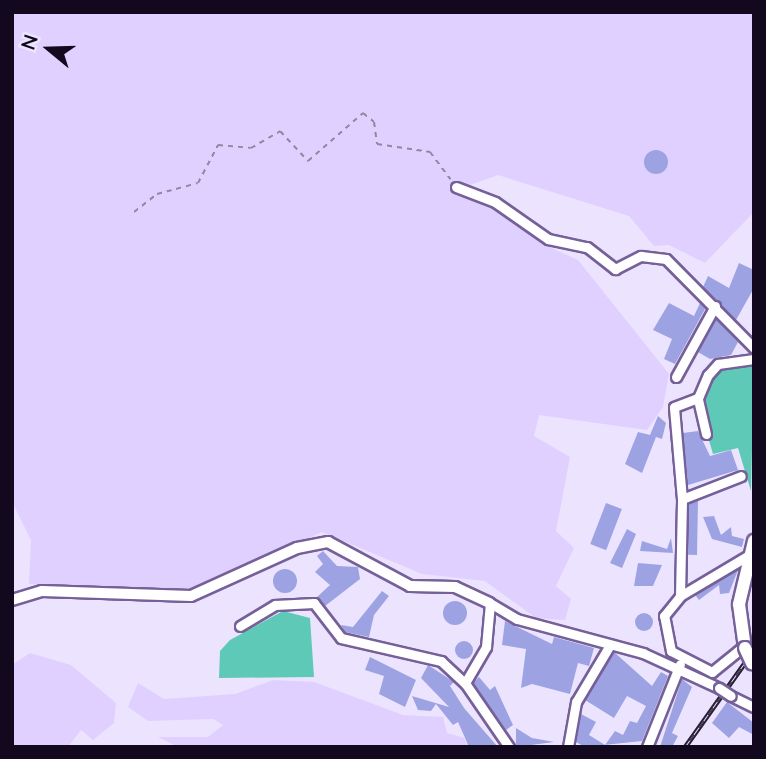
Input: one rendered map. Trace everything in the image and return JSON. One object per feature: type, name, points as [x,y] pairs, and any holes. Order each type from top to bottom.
[{"type":"main road","points":[[753,665],[744,647],[739,604],[754,541]]},
{"type":"street","points":[[456,187],[495,202],[548,239],[587,247],[615,269],[641,256],[666,259],[754,348]]},
{"type":"street","points":[[676,377],[715,306]]},
{"type":"street","points":[[680,596],[682,499],[674,407],[698,398],[718,365],[754,359]]},
{"type":"street","points":[[698,398],[706,434]]},
{"type":"street","points":[[682,499],[741,476]]},
{"type":"street","points":[[12,600],[42,591],[191,596],[297,548],[328,542],[410,586],[455,587],[517,619],[680,664],[712,672],[744,647]]},
{"type":"street","points":[[749,555],[680,596],[664,615],[664,632],[680,664],[754,707]]},
{"type":"street","points":[[240,626],[275,605],[314,603],[341,638],[441,662],[465,683],[509,747]]},
{"type":"street","points":[[465,683],[486,647],[490,603]]},
{"type":"street","points":[[568,747],[576,702],[610,645]]},
{"type":"street","points":[[647,747],[680,664]]},
{"type":"path","points":[[134,212],[157,194],[198,183],[218,145],[251,148],[280,131],[308,161],[363,113],[374,122],[377,144],[430,152],[456,187]]},
{"type":"shaded area","points":[[12,12],[754,12],[754,212],[705,263],[669,245],[654,246],[629,216],[498,175],[462,188],[504,210],[541,243],[578,260],[669,374],[663,407],[647,430],[539,415],[534,436],[570,457],[556,531],[574,548],[556,586],[571,599],[565,620],[536,618],[485,581],[422,574],[322,532],[189,591],[29,584],[31,540],[12,502]]},
{"type":"shaded area","points":[[719,367],[754,367],[751,491],[738,448],[713,454],[701,413],[702,394]]},
{"type":"shaded area","points":[[283,611],[310,618],[314,677],[219,678],[220,651],[230,640]]},
{"type":"shaded area","points":[[30,653],[71,665],[116,703],[114,723],[93,740],[81,730],[68,747],[12,747],[12,665]]},
{"type":"shaded area","points":[[273,680],[314,682],[403,715],[443,717],[447,733],[464,738],[468,747],[178,747],[158,737],[208,737],[223,725],[213,719],[148,721],[128,707],[138,683],[164,699],[235,694]]},
{"type":"building","points":[[656,150],[667,157],[668,162],[661,173],[656,174],[645,167],[644,162],[651,151]]},
{"type":"building","points":[[739,263],[754,270],[754,288],[736,320],[703,287],[708,276],[729,288]]},
{"type":"building","points":[[669,303],[694,316],[700,303],[705,309],[675,364],[664,359],[672,339],[653,330]]},
{"type":"building","points":[[716,319],[738,342],[731,355],[710,359],[698,352]]},
{"type":"building","points":[[658,416],[666,423],[662,439],[656,437],[642,473],[625,464],[638,432],[650,435]]},
{"type":"building","points":[[698,431],[710,456],[731,450],[738,470],[688,485],[683,433]]},
{"type":"building","points":[[688,500],[698,500],[697,555],[687,555]]},
{"type":"building","points":[[606,503],[622,509],[606,550],[590,544]]},
{"type":"building","points":[[714,516],[721,535],[731,527],[732,536],[744,539],[742,547],[712,539],[703,517]]},
{"type":"building","points":[[627,529],[636,534],[622,568],[610,563]]},
{"type":"building","points":[[671,538],[673,553],[640,551],[642,541],[667,549]]},
{"type":"building","points":[[323,551],[337,566],[358,567],[360,579],[325,606],[317,597],[330,585],[315,572],[323,564],[317,556]]},
{"type":"building","points":[[638,563],[662,565],[653,586],[634,586]]},
{"type":"building","points":[[285,569],[296,576],[297,581],[290,592],[285,593],[274,586],[273,581],[280,570]]},
{"type":"building","points":[[738,570],[729,593],[720,594],[719,585],[699,600],[695,595]]},
{"type":"building","points":[[382,591],[389,596],[374,615],[369,637],[345,632],[341,625],[353,627]]},
{"type":"building","points":[[455,601],[466,608],[467,613],[460,624],[455,625],[444,618],[443,613],[450,602]]},
{"type":"building","points":[[644,613],[652,618],[653,622],[648,630],[644,631],[636,626],[635,622],[640,614]]},
{"type":"building","points":[[505,621],[552,644],[554,637],[594,648],[589,666],[578,663],[570,694],[532,684],[521,688],[526,649],[502,645]]},
{"type":"building","points":[[460,641],[468,641],[473,650],[471,657],[460,659],[455,654],[455,646]]},
{"type":"building","points":[[614,652],[652,686],[661,672],[668,676],[642,741],[605,745],[615,731],[623,735],[630,721],[637,723],[646,706],[627,696],[614,718],[585,700]]},
{"type":"building","points":[[370,657],[416,680],[405,707],[379,694],[384,676],[365,670]]},
{"type":"building","points":[[428,665],[454,682],[450,686],[464,708],[498,747],[469,747],[458,722],[453,725],[436,704],[431,711],[418,710],[412,696],[449,707],[421,678]]},
{"type":"building","points":[[479,677],[490,690],[495,686],[513,725],[506,730],[473,683]]},
{"type":"building","points":[[682,679],[692,687],[672,733],[678,736],[672,747],[660,747]]},
{"type":"building","points":[[727,702],[754,723],[754,735],[739,727],[729,738],[712,723]]},
{"type":"building","points":[[581,714],[596,722],[589,735],[605,745],[585,747],[576,742]]},
{"type":"building","points":[[516,728],[532,738],[554,742],[516,747]]},
{"type":"railway","points":[[685,747],[754,650]]}]
